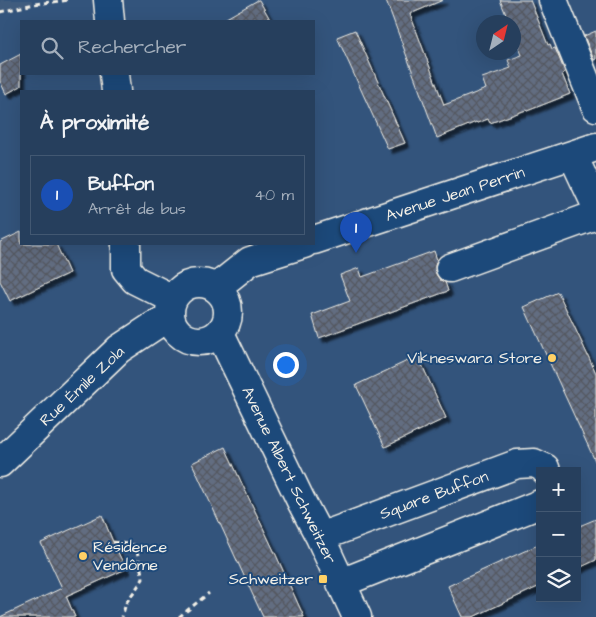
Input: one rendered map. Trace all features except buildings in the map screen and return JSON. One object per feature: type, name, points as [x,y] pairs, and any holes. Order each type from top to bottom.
[{"type":"street","points":[[108,0],[110,20]]},
{"type":"street","points":[[553,0],[596,107]]},
{"type":"street","points":[[114,75],[116,90]]},
{"type":"street","points":[[585,152],[596,206]]},
{"type":"street","name":"Avenue Jean Perrin","points":[[315,240],[585,152]]},
{"type":"street","points":[[450,268],[596,215]]},
{"type":"street","points":[[126,245],[126,269],[135,280],[172,309]]},
{"type":"street","points":[[216,288],[250,261],[301,245]]},
{"type":"street","points":[[200,282],[216,288],[223,294],[229,310],[225,326],[220,333],[204,341],[187,339],[179,334],[174,327],[172,309],[178,292],[184,286],[200,282]]},
{"type":"street","name":"Rue Émile Zola","points":[[0,463],[119,349],[154,326],[172,309]]},
{"type":"street","name":"Avenue Albert Schweitzer","points":[[220,333],[357,617]]},
{"type":"street","name":"Square Buffon","points":[[320,537],[517,464],[534,463],[544,467]]},
{"type":"street","points":[[341,582],[536,506]]},
{"type":"path","points":[[0,12],[34,4],[70,0]]},
{"type":"path","points":[[112,542],[134,545],[143,579],[126,603],[122,617]]},
{"type":"path","points":[[179,617],[209,593]]},
{"type":"shaded area","points":[[0,0],[31,0],[34,4],[0,12]]},
{"type":"place","name":"Buffon","points":[[356,253]]},
{"type":"place","name":"Vikneswara Store","points":[[552,358]]},
{"type":"place","name":"Résidence Vendôme","points":[[83,556]]},
{"type":"place","name":"Schweitzer","points":[[323,579]]}]
